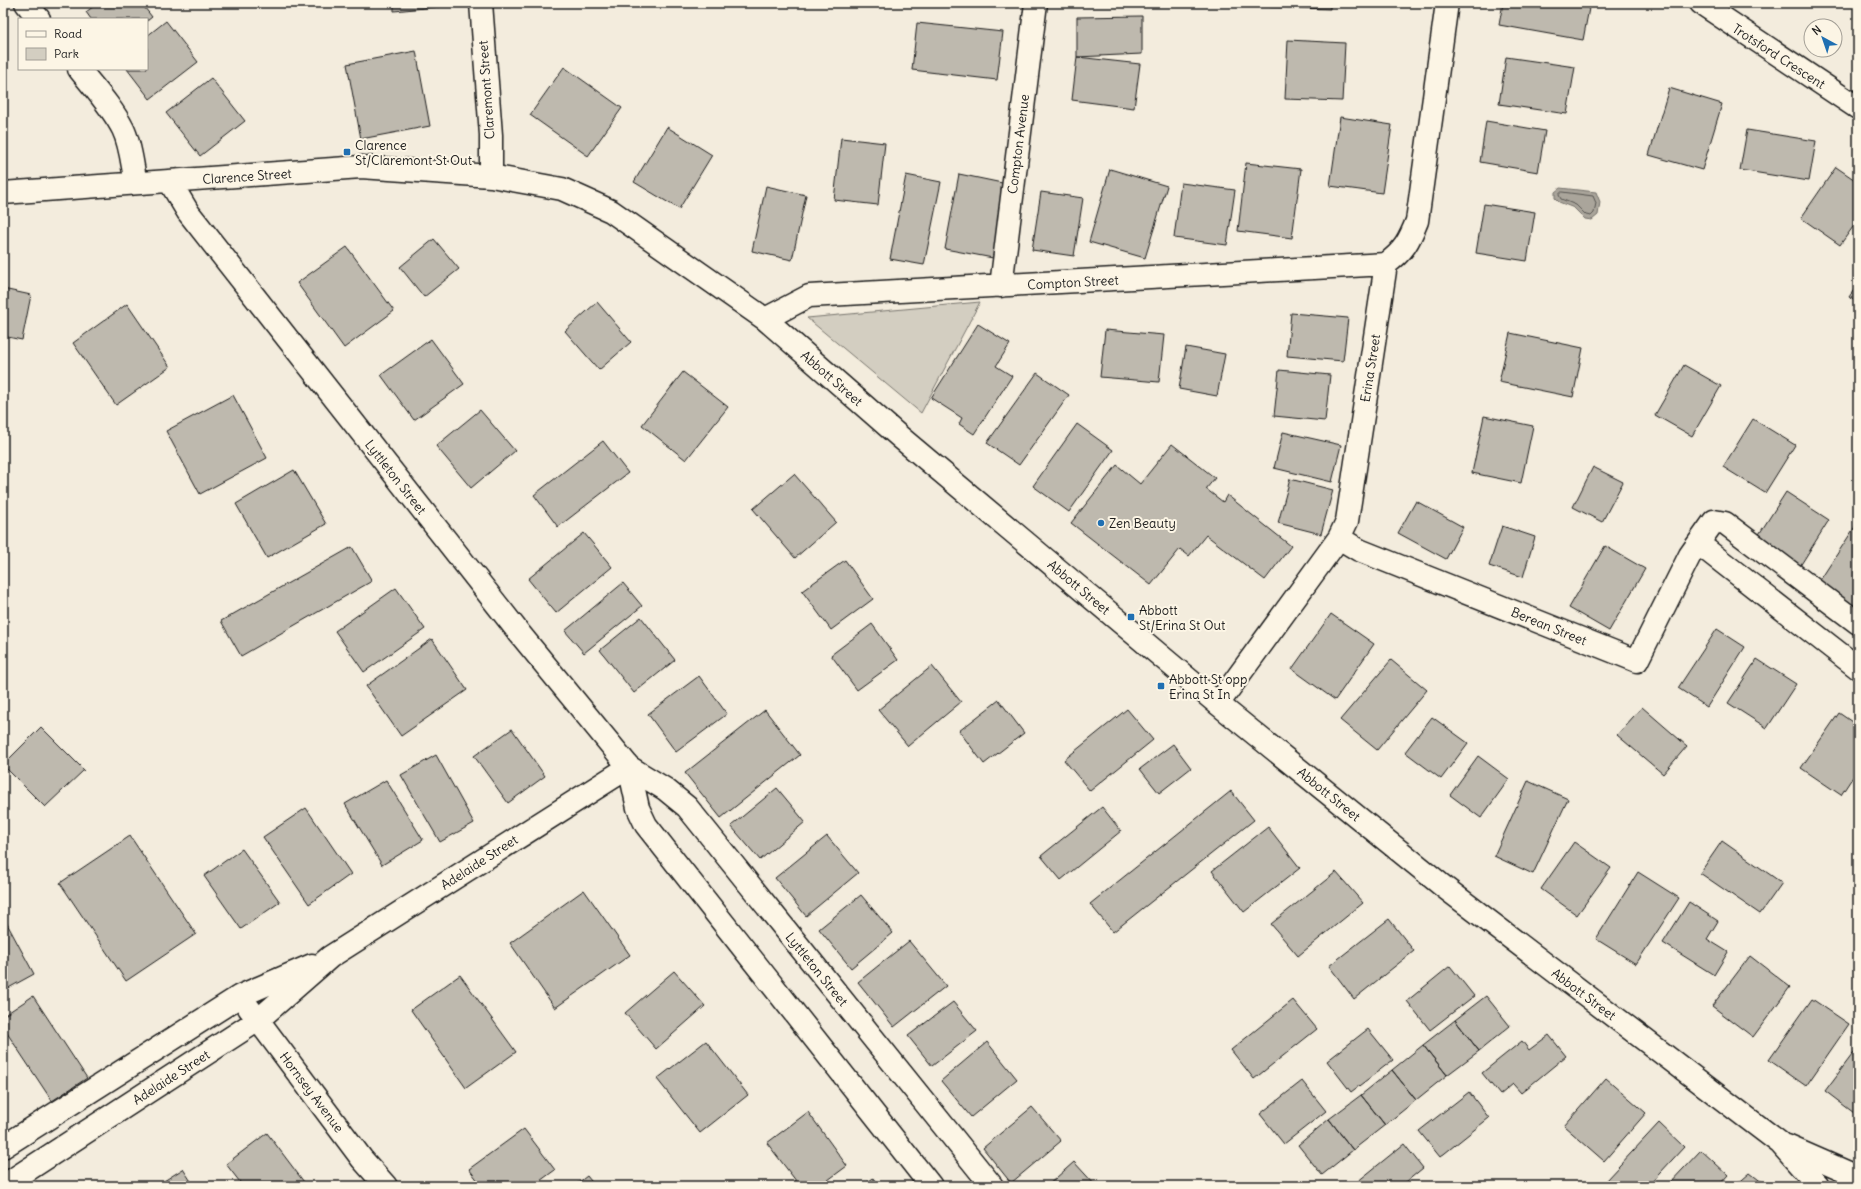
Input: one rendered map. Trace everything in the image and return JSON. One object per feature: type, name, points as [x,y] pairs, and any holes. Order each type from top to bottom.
[{"type":"street","points":[[26,3],[37,18]]},
{"type":"street","name":"Claremont Street","points":[[480,3],[492,176]]},
{"type":"street","name":"Compton Avenue","points":[[1001,286],[1036,3]]},
{"type":"street","points":[[1386,264],[1399,254],[1409,241],[1417,221],[1446,3]]},
{"type":"street","name":"Trotsford Crescent","points":[[1701,3],[1858,108]]},
{"type":"street","points":[[79,70],[111,110],[123,130],[129,147],[136,183]]},
{"type":"street","name":"Clarence Street","points":[[3,193],[361,167],[492,176]]},
{"type":"street","name":"Abbott Street","points":[[492,176],[562,189],[612,211],[765,319],[900,437],[1218,704],[1444,887],[1780,1143],[1849,1178]]},
{"type":"street","name":"Lyttleton Street","points":[[170,182],[193,218],[520,634],[629,767],[665,789],[687,807],[992,1186]]},
{"type":"street","name":"Compton Street","points":[[765,319],[809,296],[1386,264]]},
{"type":"street","name":"Erina Street","points":[[1218,704],[1339,538],[1347,520],[1386,264]]},
{"type":"street","name":"Berean Street","points":[[1339,538],[1359,550],[1637,661],[1690,555],[1714,521],[1725,523],[1858,623]]},
{"type":"street","points":[[1699,544],[1858,668]]},
{"type":"street","name":"Lyttleton Street","points":[[629,767],[638,808],[646,825],[931,1186]]},
{"type":"street","name":"Adelaide Street","points":[[11,1180],[258,1020],[330,957],[629,767]]},
{"type":"street","name":"Adelaide Street","points":[[3,1147],[240,996],[330,957]]},
{"type":"street","name":"Hornsey Avenue","points":[[240,996],[362,1159],[386,1186]]},
{"type":"street","points":[[164,1044],[181,1070]]},
{"type":"street","points":[[90,1092],[107,1118]]},
{"type":"street","name":"Abbott Street","points":[[1780,1143],[1818,1186]]},
{"type":"street","points":[[3,1151],[11,1180]]},
{"type":"green space","points":[[980,302],[921,413],[807,318]]},
{"type":"water","points":[[1560,188],[1596,192],[1600,202],[1598,215],[1592,220],[1585,219],[1574,208],[1559,202],[1555,198],[1555,192]]},
{"type":"building","points":[[98,3],[141,3],[152,17],[148,20],[148,18],[90,18],[86,12]]},
{"type":"building","points":[[394,3],[445,3],[445,6],[394,11]]},
{"type":"building","points":[[1270,3],[1330,3],[1330,9],[1270,7]]},
{"type":"building","points":[[1503,3],[1590,3],[1583,40],[1499,25]]},
{"type":"building","points":[[1142,16],[1142,54],[1077,57],[1077,17]]},
{"type":"building","points":[[166,21],[198,62],[150,99],[128,70],[148,70],[148,35]]},
{"type":"building","points":[[917,23],[1003,32],[997,80],[912,70]]},
{"type":"building","points":[[1288,40],[1345,43],[1342,101],[1285,99]]},
{"type":"building","points":[[416,51],[430,126],[361,139],[347,64]]},
{"type":"building","points":[[1077,57],[1140,64],[1134,108],[1072,100]]},
{"type":"building","points":[[1506,57],[1575,67],[1567,114],[1499,104]]},
{"type":"building","points":[[564,67],[622,108],[588,156],[530,115]]},
{"type":"building","points":[[211,78],[245,121],[200,156],[166,113]]},
{"type":"building","points":[[1669,88],[1722,104],[1702,170],[1649,155]]},
{"type":"building","points":[[1340,117],[1392,125],[1382,193],[1330,186]]},
{"type":"building","points":[[1486,121],[1545,131],[1538,172],[1480,162]]},
{"type":"building","points":[[667,127],[712,155],[679,209],[634,182]]},
{"type":"building","points":[[1747,130],[1816,141],[1809,181],[1740,170]]},
{"type":"building","points":[[841,138],[885,143],[878,205],[834,200]]},
{"type":"building","points":[[1246,163],[1301,169],[1292,238],[1238,231]]},
{"type":"building","points":[[1836,167],[1858,182],[1858,220],[1840,245],[1801,218]]},
{"type":"building","points":[[1110,169],[1167,186],[1145,258],[1089,242]]},
{"type":"building","points":[[959,174],[1007,184],[993,258],[945,249]]},
{"type":"building","points":[[906,175],[941,182],[924,265],[890,259]]},
{"type":"building","points":[[1181,183],[1235,190],[1227,245],[1174,238]]},
{"type":"building","points":[[766,186],[806,195],[792,260],[752,251]]},
{"type":"building","points":[[1041,192],[1083,198],[1074,256],[1032,250]]},
{"type":"building","points":[[1484,204],[1535,212],[1527,261],[1476,253]]},
{"type":"building","points":[[434,239],[459,269],[424,297],[400,267]]},
{"type":"building","points":[[347,247],[394,311],[344,348],[297,283]]},
{"type":"building","points":[[1858,284],[1858,303],[1849,297]]},
{"type":"building","points":[[3,289],[31,295],[22,340],[3,336]]},
{"type":"building","points":[[597,302],[631,342],[599,370],[565,331]]},
{"type":"building","points":[[127,304],[170,367],[116,405],[73,343]]},
{"type":"building","points":[[1291,313],[1348,318],[1343,361],[1287,356]]},
{"type":"building","points":[[978,324],[1010,344],[996,366],[1012,376],[974,434],[959,424],[962,418],[931,398]]},
{"type":"building","points":[[1105,330],[1164,335],[1159,382],[1100,377]]},
{"type":"building","points":[[1510,333],[1583,348],[1573,397],[1499,382]]},
{"type":"building","points":[[431,339],[464,384],[414,420],[381,375]]},
{"type":"building","points":[[1186,347],[1225,354],[1217,396],[1179,389]]},
{"type":"building","points":[[1684,365],[1721,386],[1692,436],[1655,415]]},
{"type":"building","points":[[1279,370],[1330,375],[1325,421],[1274,416]]},
{"type":"building","points":[[683,372],[728,407],[686,460],[642,425]]},
{"type":"building","points":[[1037,373],[1069,395],[1019,465],[987,443]]},
{"type":"building","points":[[233,395],[267,458],[200,494],[166,431]]},
{"type":"building","points":[[480,410],[515,451],[471,488],[436,446]]},
{"type":"building","points":[[1484,416],[1533,426],[1521,483],[1472,473]]},
{"type":"building","points":[[1753,419],[1795,445],[1765,493],[1723,467]]},
{"type":"building","points":[[1077,424],[1113,450],[1069,512],[1033,486]]},
{"type":"building","points":[[1283,432],[1341,445],[1332,482],[1274,468]]},
{"type":"building","points":[[603,441],[628,473],[558,527],[534,495]]},
{"type":"building","points":[[1172,444],[1215,478],[1206,489],[1223,502],[1227,495],[1291,546],[1265,580],[1206,535],[1189,556],[1180,549],[1151,585],[1071,523],[1117,465],[1140,484]]},
{"type":"building","points":[[1593,467],[1623,482],[1602,522],[1573,507]]},
{"type":"building","points":[[294,470],[326,524],[267,558],[236,504]]},
{"type":"building","points":[[794,474],[836,522],[795,558],[753,509]]},
{"type":"building","points":[[1290,479],[1333,490],[1321,534],[1278,523]]},
{"type":"building","points":[[1786,492],[1829,520],[1800,566],[1756,539]]},
{"type":"building","points":[[1416,501],[1463,527],[1446,559],[1398,533]]},
{"type":"building","points":[[1858,522],[1858,604],[1852,613],[1815,588]]},
{"type":"building","points":[[1502,526],[1535,537],[1523,577],[1489,566]]},
{"type":"building","points":[[584,533],[612,567],[556,613],[528,579]]},
{"type":"building","points":[[1605,546],[1645,569],[1609,631],[1569,608]]},
{"type":"building","points":[[352,547],[372,581],[241,656],[221,621]]},
{"type":"building","points":[[845,560],[873,599],[831,630],[802,591]]},
{"type":"building","points":[[623,583],[642,606],[584,653],[565,631]]},
{"type":"building","points":[[396,588],[425,629],[364,672],[335,631]]},
{"type":"building","points":[[1331,614],[1374,644],[1335,700],[1292,669]]},
{"type":"building","points":[[641,617],[675,660],[634,693],[600,650]]},
{"type":"building","points":[[872,624],[898,660],[857,690],[831,655]]},
{"type":"building","points":[[1717,629],[1745,647],[1707,707],[1678,688]]},
{"type":"building","points":[[432,639],[467,690],[401,736],[366,686]]},
{"type":"building","points":[[1757,659],[1796,684],[1767,728],[1728,703]]},
{"type":"building","points":[[1391,660],[1427,690],[1377,750],[1340,720]]},
{"type":"building","points":[[932,666],[961,702],[908,746],[878,710]]},
{"type":"building","points":[[699,676],[727,714],[676,752],[648,714]]},
{"type":"building","points":[[999,700],[1024,733],[984,764],[959,731]]},
{"type":"building","points":[[1642,707],[1687,746],[1663,774],[1617,735]]},
{"type":"building","points":[[1127,709],[1153,740],[1090,791],[1064,760]]},
{"type":"building","points":[[765,710],[800,755],[721,818],[685,773]]},
{"type":"building","points":[[1839,713],[1858,726],[1858,769],[1841,795],[1801,768]]},
{"type":"building","points":[[1432,717],[1468,743],[1441,779],[1405,752]]},
{"type":"building","points":[[41,727],[84,770],[45,807],[3,765]]},
{"type":"building","points":[[512,729],[545,776],[508,803],[474,756]]},
{"type":"building","points":[[1173,744],[1191,768],[1159,793],[1140,769]]},
{"type":"building","points":[[436,755],[474,823],[440,842],[401,775]]},
{"type":"building","points":[[1478,756],[1509,779],[1481,818],[1450,795]]},
{"type":"building","points":[[386,780],[423,840],[382,865],[345,804]]},
{"type":"building","points":[[1528,781],[1568,799],[1533,874],[1494,856]]},
{"type":"building","points":[[777,788],[805,822],[760,860],[731,826]]},
{"type":"building","points":[[1231,791],[1254,820],[1113,932],[1090,904]]},
{"type":"building","points":[[1102,807],[1121,831],[1061,880],[1041,856]]},
{"type":"building","points":[[306,808],[351,874],[309,904],[263,837]]},
{"type":"building","points":[[1268,827],[1300,868],[1244,912],[1212,871]]},
{"type":"building","points":[[130,836],[196,934],[126,981],[60,883]]},
{"type":"building","points":[[827,836],[858,873],[806,916],[775,878]]},
{"type":"building","points":[[1722,841],[1782,883],[1760,914],[1700,873]]},
{"type":"building","points":[[1574,842],[1611,868],[1577,915],[1541,889]]},
{"type":"building","points":[[242,849],[280,902],[241,929],[204,876]]},
{"type":"building","points":[[1336,872],[1363,903],[1298,956],[1271,924]]},
{"type":"building","points":[[1638,872],[1679,898],[1636,964],[1596,939]]},
{"type":"building","points":[[584,890],[630,955],[555,1008],[510,943]]},
{"type":"building","points":[[861,895],[893,933],[851,968],[819,929]]},
{"type":"building","points":[[1689,902],[1718,921],[1707,939],[1728,952],[1714,975],[1663,943]]},
{"type":"building","points":[[1389,919],[1414,951],[1354,999],[1329,966]]},
{"type":"building","points":[[5,920],[34,974],[3,991],[3,921]]},
{"type":"building","points":[[909,941],[946,986],[894,1027],[858,982]]},
{"type":"building","points":[[1750,956],[1790,987],[1753,1037],[1712,1006]]},
{"type":"building","points":[[1450,966],[1474,996],[1430,1030],[1407,1001]]},
{"type":"building","points":[[674,971],[705,1006],[656,1049],[625,1013]]},
{"type":"building","points":[[460,975],[516,1052],[466,1088],[411,1010]]},
{"type":"building","points":[[33,996],[87,1078],[52,1101],[3,1027],[3,1016]]},
{"type":"building","points":[[1486,996],[1510,1026],[1479,1051],[1455,1020]]},
{"type":"building","points":[[1812,999],[1849,1024],[1806,1086],[1769,1060]]},
{"type":"building","points":[[1293,1000],[1317,1029],[1254,1079],[1231,1050]]},
{"type":"building","points":[[953,1002],[977,1031],[932,1066],[908,1036]]},
{"type":"building","points":[[1455,1020],[1479,1051],[1447,1075],[1423,1045]]},
{"type":"building","points":[[1368,1029],[1393,1060],[1351,1092],[1327,1061]]},
{"type":"building","points":[[1549,1035],[1566,1056],[1521,1093],[1513,1084],[1500,1095],[1482,1073],[1522,1041],[1529,1050]]},
{"type":"building","points":[[706,1041],[748,1095],[700,1133],[657,1079]]},
{"type":"building","points":[[987,1042],[1017,1079],[971,1117],[941,1081]]},
{"type":"building","points":[[1423,1045],[1447,1075],[1416,1100],[1392,1070]]},
{"type":"building","points":[[1858,1047],[1858,1116],[1825,1091]]},
{"type":"building","points":[[1392,1070],[1416,1100],[1385,1125],[1361,1095]]},
{"type":"building","points":[[1606,1078],[1646,1113],[1604,1161],[1564,1126]]},
{"type":"building","points":[[1302,1081],[1326,1111],[1284,1144],[1260,1114]]},
{"type":"building","points":[[1469,1092],[1489,1118],[1440,1157],[1419,1131]]},
{"type":"building","points":[[1361,1095],[1385,1125],[1353,1150],[1329,1119]]},
{"type":"building","points":[[1032,1107],[1061,1141],[1011,1183],[983,1148]]},
{"type":"building","points":[[808,1112],[847,1166],[820,1186],[800,1186],[767,1143]]},
{"type":"building","points":[[1329,1119],[1353,1150],[1322,1175],[1298,1145]]},
{"type":"building","points":[[1659,1123],[1684,1147],[1648,1186],[1612,1186],[1606,1180]]},
{"type":"building","points":[[524,1129],[555,1170],[533,1186],[482,1186],[469,1169]]},
{"type":"building","points":[[267,1133],[307,1186],[243,1186],[226,1164]]},
{"type":"building","points":[[1404,1144],[1423,1168],[1401,1186],[1361,1186],[1357,1182]]},
{"type":"building","points":[[1701,1150],[1728,1175],[1718,1186],[1667,1186]]},
{"type":"building","points":[[1074,1162],[1096,1186],[1047,1186]]},
{"type":"building","points":[[183,1169],[194,1186],[156,1186]]},
{"type":"building","points":[[1750,1173],[1767,1186],[1735,1186]]},
{"type":"building","points":[[587,1176],[595,1186],[574,1186]]},
{"type":"building","points":[[873,1178],[879,1186],[863,1186]]},
{"type":"place","name":"Clarence St/Claremont St Out","points":[[347,152]]},
{"type":"place","name":"Zen Beauty","points":[[1101,523]]},
{"type":"place","name":"Abbott St/Erina St Out","points":[[1131,617]]},
{"type":"place","name":"Abbott St opp Erina St In","points":[[1161,686]]}]
